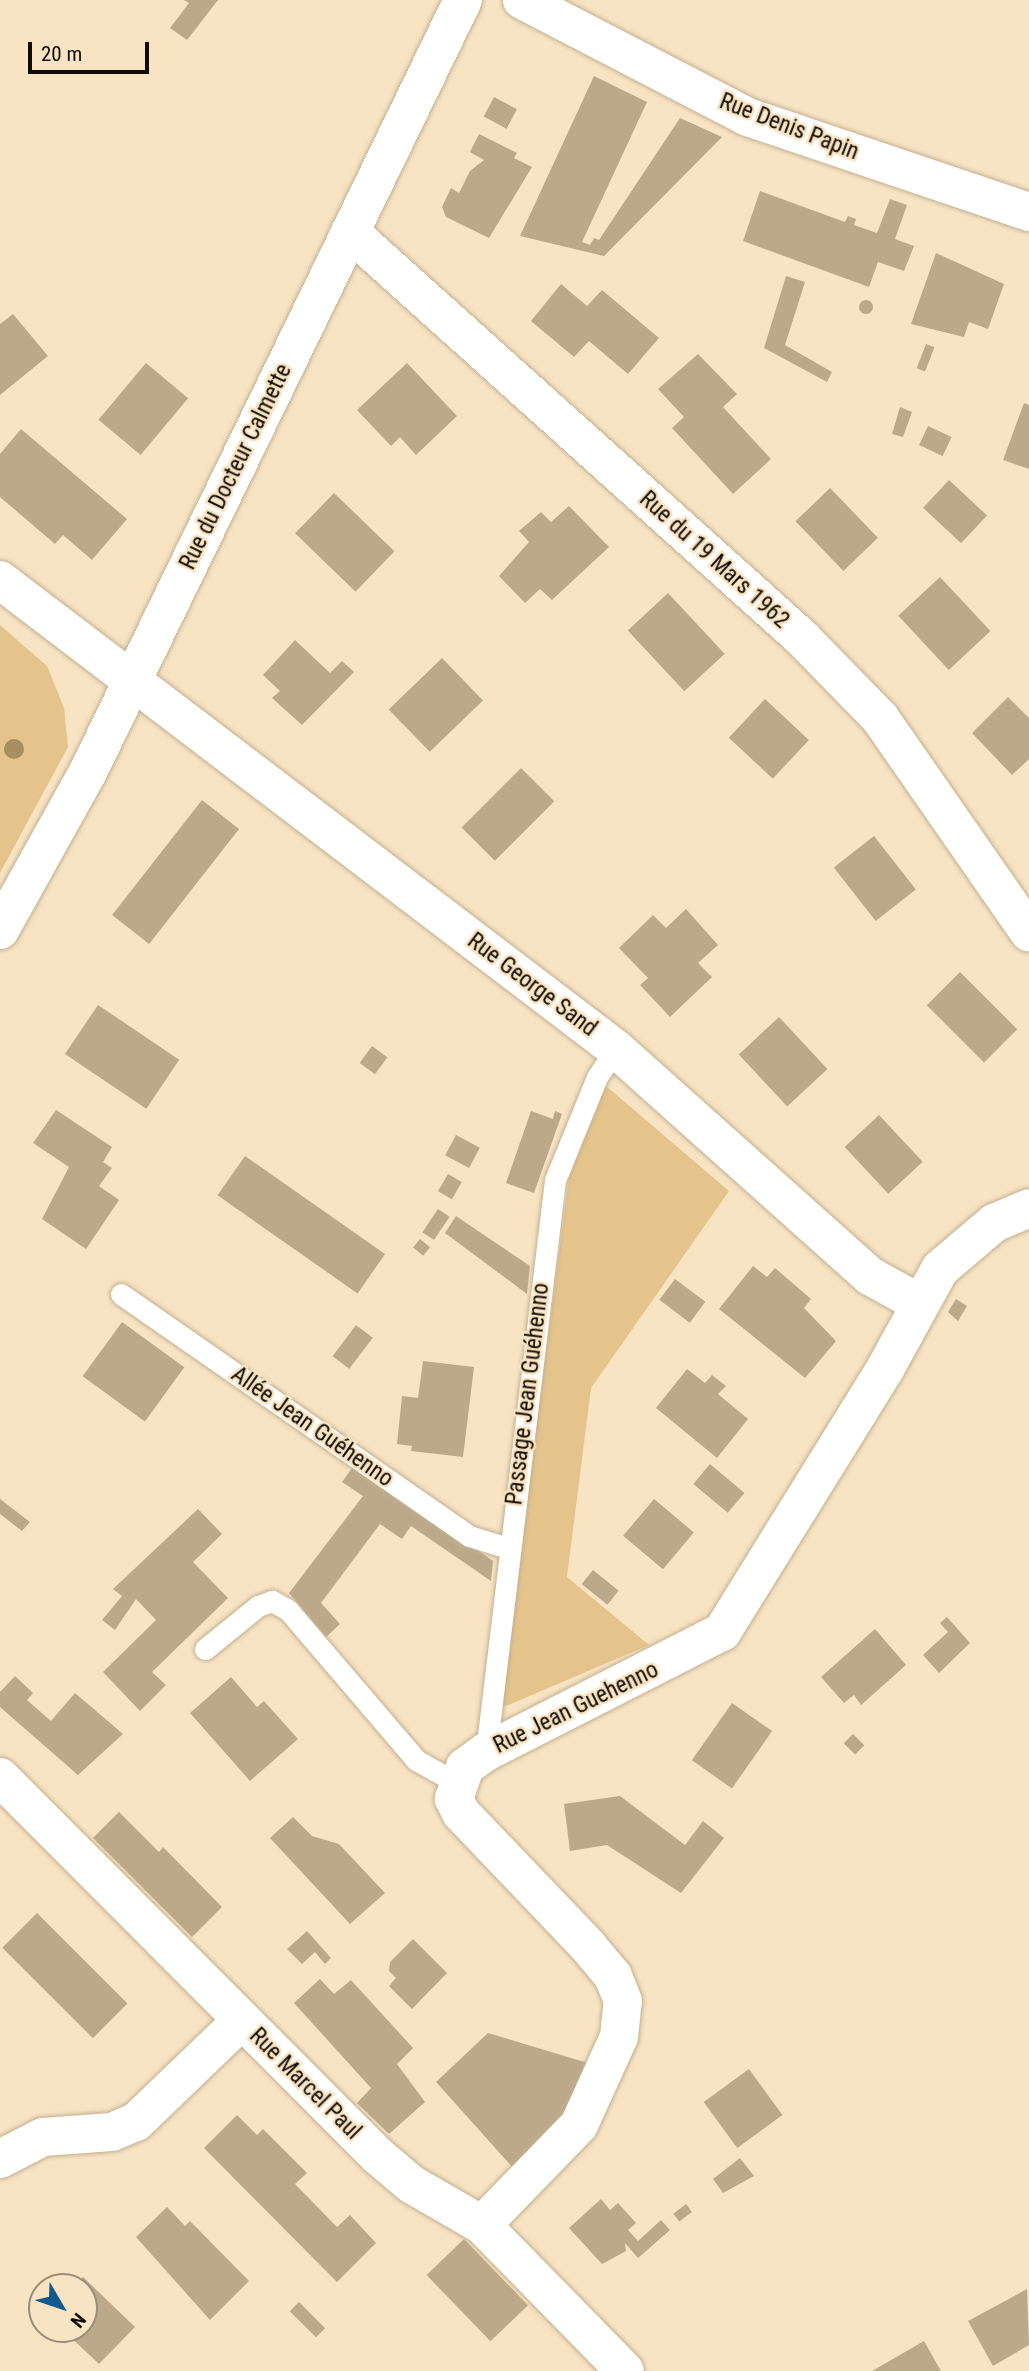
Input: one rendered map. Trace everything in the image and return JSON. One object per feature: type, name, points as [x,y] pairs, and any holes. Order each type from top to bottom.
[{"type":"street","name":"Rue du Docteur Calmette","points":[[0,930],[132,681],[463,0]]},
{"type":"street","name":"Rue Denis Papin","points":[[522,0],[748,117],[1029,212]]},
{"type":"street","name":"Rue du 19 Mars 1962","points":[[350,232],[802,638],[870,708],[1029,932]]},
{"type":"street","name":"Rue George Sand","points":[[0,580],[616,1049],[870,1276],[919,1303]]},
{"type":"street","name":"Rue Jean Guehenno","points":[[457,1783],[465,1767],[486,1752],[722,1632],[885,1369],[940,1269],[967,1241],[1029,1208]]},
{"type":"street","name":"Rue Marcel Paul","points":[[0,1777],[377,2156],[482,2225],[625,2371]]},
{"type":"street","points":[[457,1783],[454,1799],[461,1814],[588,1946],[613,1976],[624,2001],[619,2037],[579,2125],[482,2225]]},
{"type":"street","points":[[0,2159],[43,2137],[112,2132],[136,2122],[242,2020]]},
{"type":"lane","name":"Passage Jean Guéhenno","points":[[486,1752],[508,1548],[555,1180],[597,1077],[616,1049]]},
{"type":"lane","name":"Allée Jean Guéhenno","points":[[121,1294],[469,1536],[508,1548]]},
{"type":"lane","points":[[205,1649],[258,1606],[272,1601],[288,1609],[416,1760],[457,1783]]},
{"type":"shaded area","points":[[0,625],[47,666],[64,708],[68,747],[0,873]]},
{"type":"shaded area","points":[[606,1086],[729,1191],[591,1388],[567,1577],[649,1645],[499,1709],[569,1178]]},
{"type":"building","points":[[184,0],[218,0],[187,40],[170,28],[189,3]]},
{"type":"building","points":[[594,76],[647,102],[582,242],[590,245],[594,238],[599,240],[680,118],[722,137],[604,256],[520,236]]},
{"type":"building","points":[[494,97],[517,109],[507,129],[484,116]]},
{"type":"building","points":[[479,134],[517,153],[514,158],[532,167],[489,238],[446,217],[442,207],[451,188],[459,193],[470,171],[484,160],[470,152]]},
{"type":"building","points":[[760,191],[845,222],[848,216],[856,219],[854,225],[877,233],[890,199],[907,205],[895,239],[914,246],[904,271],[878,262],[869,287],[743,241]]},
{"type":"building","points":[[936,253],[1004,284],[988,329],[969,322],[964,337],[911,324]]},
{"type":"building","points":[[786,276],[805,282],[785,345],[832,372],[827,382],[764,348]]},
{"type":"building","points":[[561,284],[587,306],[602,290],[659,338],[628,374],[589,341],[574,357],[531,321]]},
{"type":"building","points":[[866,300],[871,302],[871,312],[866,314],[861,312],[859,307],[861,302]]},
{"type":"building","points":[[13,314],[48,356],[0,395],[0,324]]},
{"type":"building","points":[[926,344],[934,347],[925,371],[917,368]]},
{"type":"building","points":[[698,354],[737,394],[723,407],[771,459],[733,494],[672,428],[684,417],[658,389]]},
{"type":"building","points":[[146,363],[188,398],[141,455],[98,420]]},
{"type":"building","points":[[407,363],[457,416],[416,455],[400,437],[391,446],[357,410]]},
{"type":"building","points":[[1024,403],[1029,405],[1029,469],[1003,460]]},
{"type":"building","points":[[900,407],[912,412],[903,437],[892,434]]},
{"type":"building","points":[[928,426],[952,437],[943,456],[919,445]]},
{"type":"building","points":[[21,429],[127,519],[92,560],[63,535],[55,544],[0,497],[0,454]]},
{"type":"building","points":[[949,480],[987,515],[961,543],[923,508]]},
{"type":"building","points":[[830,488],[878,538],[843,571],[795,521]]},
{"type":"building","points":[[334,493],[394,551],[356,592],[295,533]]},
{"type":"building","points":[[569,506],[609,547],[552,600],[540,589],[525,603],[499,576],[529,542],[519,531],[541,512],[551,522]]},
{"type":"building","points":[[940,577],[990,631],[949,670],[898,616]]},
{"type":"building","points":[[668,593],[725,654],[684,691],[628,631]]},
{"type":"building","points":[[295,640],[330,673],[342,661],[354,672],[302,725],[272,698],[280,691],[263,675]]},
{"type":"building","points":[[442,658],[483,700],[430,752],[389,709]]},
{"type":"building","points":[[1008,697],[1029,718],[1029,759],[1012,775],[972,733]]},
{"type":"building","points":[[765,699],[809,740],[773,779],[729,738]]},
{"type":"building","points":[[521,768],[554,801],[495,861],[462,827]]},
{"type":"building","points":[[202,800],[239,829],[149,944],[112,915]]},
{"type":"building","points":[[874,836],[916,890],[876,921],[834,867]]},
{"type":"building","points":[[686,909],[718,945],[698,963],[712,977],[670,1017],[640,985],[648,978],[619,948],[653,915],[666,928]]},
{"type":"building","points":[[960,972],[1017,1029],[984,1063],[927,1005]]},
{"type":"building","points":[[98,1005],[179,1060],[146,1109],[65,1054]]},
{"type":"building","points":[[779,1017],[827,1069],[787,1106],[739,1055]]},
{"type":"building","points":[[372,1046],[387,1057],[375,1074],[360,1063]]},
{"type":"building","points":[[56,1110],[112,1147],[103,1162],[112,1168],[99,1186],[119,1200],[86,1249],[42,1219],[69,1167],[33,1143]]},
{"type":"building","points":[[531,1111],[553,1119],[555,1111],[562,1114],[534,1193],[506,1183]]},
{"type":"building","points":[[879,1115],[923,1162],[888,1194],[845,1147]]},
{"type":"building","points":[[456,1135],[480,1148],[469,1168],[445,1155]]},
{"type":"building","points":[[245,1156],[385,1254],[358,1293],[217,1195]]},
{"type":"building","points":[[448,1174],[462,1182],[452,1199],[438,1191]]},
{"type":"building","points":[[438,1209],[450,1217],[434,1240],[422,1232]]},
{"type":"building","points":[[456,1216],[530,1266],[527,1294],[445,1233]]},
{"type":"building","points":[[420,1239],[430,1247],[423,1256],[413,1248]]},
{"type":"building","points":[[753,1266],[767,1277],[775,1268],[811,1299],[804,1308],[836,1341],[805,1378],[719,1309]]},
{"type":"building","points":[[675,1279],[705,1302],[690,1323],[659,1300]]},
{"type":"building","points":[[956,1299],[967,1306],[958,1321],[948,1312]]},
{"type":"building","points":[[122,1322],[184,1367],[145,1421],[83,1376]]},
{"type":"building","points":[[356,1325],[373,1338],[349,1369],[333,1356]]},
{"type":"building","points":[[423,1361],[474,1367],[463,1457],[411,1451],[412,1446],[397,1444],[402,1396],[418,1398]]},
{"type":"building","points":[[687,1369],[705,1383],[712,1375],[726,1386],[718,1394],[748,1419],[717,1458],[656,1408]]},
{"type":"building","points":[[355,1464],[493,1561],[491,1581],[411,1526],[402,1539],[380,1524],[321,1603],[340,1624],[326,1637],[289,1593],[363,1496],[342,1482]]},
{"type":"building","points":[[710,1464],[744,1493],[728,1513],[693,1484]]},
{"type":"building","points":[[0,1499],[30,1522],[22,1531],[0,1514]]},
{"type":"building","points":[[654,1499],[694,1532],[663,1569],[623,1536]]},
{"type":"building","points":[[198,1509],[222,1534],[193,1562],[228,1598],[152,1672],[166,1685],[140,1711],[103,1672],[156,1620],[136,1599],[115,1630],[102,1620],[122,1596],[113,1589]]},
{"type":"building","points":[[593,1570],[619,1591],[607,1605],[582,1584]]},
{"type":"building","points":[[947,1617],[970,1643],[939,1673],[923,1655],[948,1632],[940,1623]]},
{"type":"building","points":[[875,1629],[906,1665],[861,1705],[854,1695],[844,1703],[821,1677]]},
{"type":"building","points":[[15,1676],[33,1693],[27,1700],[51,1721],[75,1693],[123,1734],[78,1775],[0,1707],[0,1692]]},
{"type":"building","points":[[231,1677],[257,1707],[264,1701],[298,1739],[250,1781],[190,1713]]},
{"type":"building","points":[[732,1703],[772,1731],[732,1788],[692,1760]]},
{"type":"building","points":[[853,1734],[864,1745],[855,1755],[844,1743]]},
{"type":"building","points":[[620,1796],[685,1845],[703,1821],[724,1838],[681,1893],[607,1845],[570,1851],[564,1804]]},
{"type":"building","points":[[119,1812],[159,1852],[163,1847],[222,1907],[192,1937],[93,1838]]},
{"type":"building","points":[[293,1817],[312,1836],[339,1844],[385,1893],[350,1924],[270,1838]]},
{"type":"building","points":[[37,1913],[128,2004],[93,2038],[2,1948]]},
{"type":"building","points":[[307,1931],[331,1958],[325,1964],[315,1952],[302,1964],[287,1949]]},
{"type":"building","points":[[413,1939],[447,1973],[412,2009],[389,1986],[396,1978],[389,1971],[390,1962]]},
{"type":"building","points":[[320,1979],[334,1994],[351,1980],[413,2048],[397,2064],[425,2102],[389,2134],[357,2103],[371,2088],[294,2003]]},
{"type":"building","points":[[488,2033],[591,2064],[571,2106],[514,2169],[436,2082]]},
{"type":"building","points":[[749,2069],[783,2115],[737,2148],[704,2102]]},
{"type":"building","points":[[237,2115],[257,2135],[263,2129],[307,2173],[295,2184],[337,2227],[350,2215],[376,2243],[337,2282],[204,2148]]},
{"type":"building","points":[[740,2158],[754,2176],[723,2193],[713,2179]]},
{"type":"building","points":[[601,2199],[610,2210],[618,2203],[636,2223],[628,2230],[638,2241],[661,2220],[670,2230],[638,2258],[625,2243],[626,2251],[602,2264],[569,2228]]},
{"type":"building","points":[[686,2204],[692,2212],[679,2222],[673,2214]]},
{"type":"building","points":[[167,2207],[185,2226],[190,2221],[249,2281],[210,2320],[136,2237]]},
{"type":"building","points":[[464,2239],[528,2305],[491,2341],[427,2275]]},
{"type":"building","points":[[1027,2289],[1029,2345],[993,2366],[968,2321]]},
{"type":"building","points":[[98,2291],[135,2327],[99,2364],[77,2343],[98,2343]]},
{"type":"building","points":[[299,2302],[325,2328],[316,2337],[290,2311]]},
{"type":"building","points":[[924,2341],[941,2371],[872,2371]]}]
